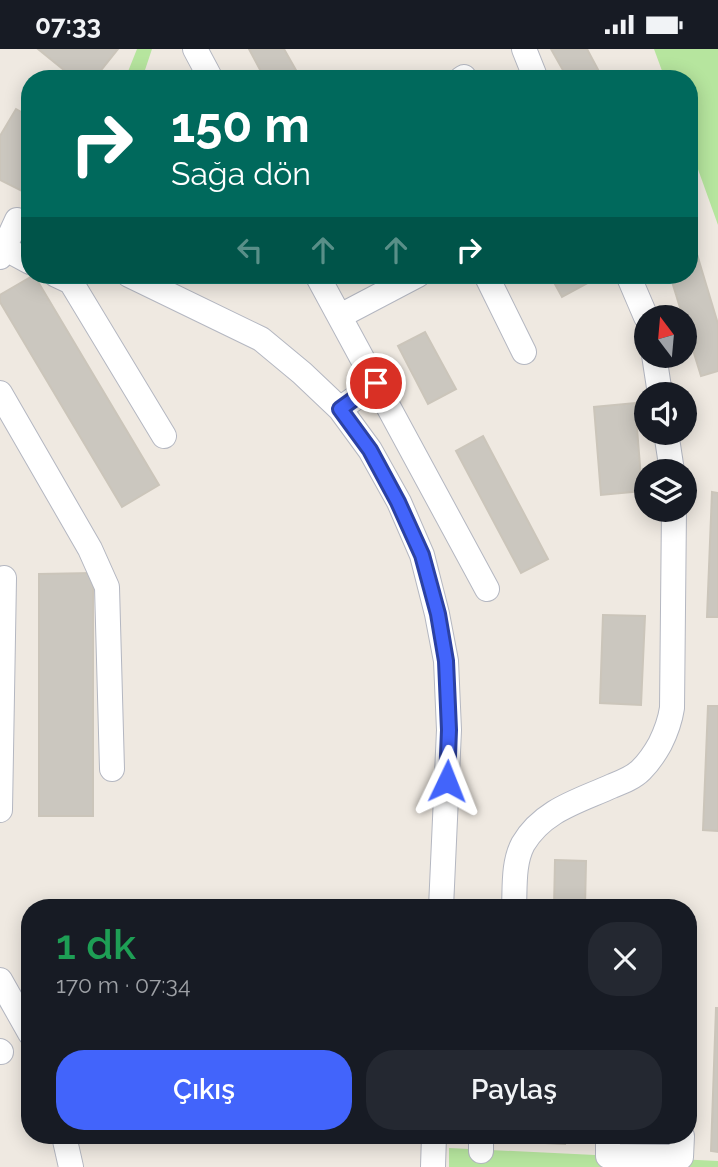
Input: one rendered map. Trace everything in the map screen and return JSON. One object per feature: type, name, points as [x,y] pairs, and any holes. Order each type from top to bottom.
[{"type":"street","points":[[195,49],[206,70]]},
{"type":"street","points":[[524,49],[532,70]]},
{"type":"street","points":[[15,220],[2,253],[21,258]]},
{"type":"street","points":[[72,284],[164,436]]},
{"type":"street","points":[[148,284],[261,339],[302,373],[340,409],[370,450],[398,502],[422,555],[438,614],[446,661],[449,730],[441,899]]},
{"type":"street","points":[[322,284],[487,589]]},
{"type":"street","points":[[340,316],[401,284]]},
{"type":"street","points":[[490,284],[524,352]]},
{"type":"street","points":[[632,284],[641,305]]},
{"type":"street","points":[[340,409],[376,383]]},
{"type":"street","points":[[0,393],[90,549],[107,587],[113,769]]},
{"type":"street","points":[[514,899],[515,873],[519,856],[523,844],[534,830],[559,809],[640,772],[665,733],[672,708],[674,522]]},
{"type":"street","points":[[0,810],[4,578]]},
{"type":"street","points":[[0,979],[21,1017]]},
{"type":"street","points":[[66,1144],[71,1167]]},
{"type":"street","points":[[433,1167],[434,1144]]},
{"type":"street","points":[[608,1144],[608,1156],[681,1157],[682,1144]]},
{"type":"green space","points":[[137,49],[152,49],[145,70],[129,70]]},
{"type":"green space","points":[[654,49],[718,49],[718,225],[698,169],[698,70],[662,70]]},
{"type":"green space","points":[[449,1148],[718,1161],[718,1167],[449,1167]]},
{"type":"building","points":[[38,49],[118,49],[101,70],[64,70]]},
{"type":"building","points":[[249,49],[284,49],[296,70],[260,70]]},
{"type":"building","points":[[551,49],[587,49],[598,70],[563,70]]},
{"type":"building","points":[[16,109],[21,112],[21,190],[0,180],[0,136]]},
{"type":"building","points":[[698,258],[718,324],[718,371],[701,376],[697,363],[697,305],[679,305],[673,284],[698,284]]},
{"type":"building","points":[[21,283],[39,284],[159,485],[122,507],[0,302],[0,295]]},
{"type":"building","points":[[555,284],[586,284],[562,297]]},
{"type":"building","points":[[425,332],[456,389],[428,404],[398,346]]},
{"type":"building","points":[[634,403],[634,445],[638,445],[639,459],[634,459],[634,492],[601,495],[594,407]]},
{"type":"building","points":[[483,436],[548,559],[521,573],[456,451]]},
{"type":"building","points":[[712,492],[718,493],[718,617],[707,617]]},
{"type":"building","points":[[93,573],[93,816],[39,816],[39,574]]},
{"type":"building","points":[[603,615],[645,616],[641,705],[600,703]]},
{"type":"building","points":[[708,706],[718,706],[718,831],[703,830]]},
{"type":"building","points":[[555,860],[586,861],[585,899],[554,899]]},
{"type":"building","points":[[718,1008],[718,1152],[711,1151]]},
{"type":"route","points":[[376,383],[340,409],[370,450],[422,555],[438,614],[446,661],[449,730],[447,781]]}]
